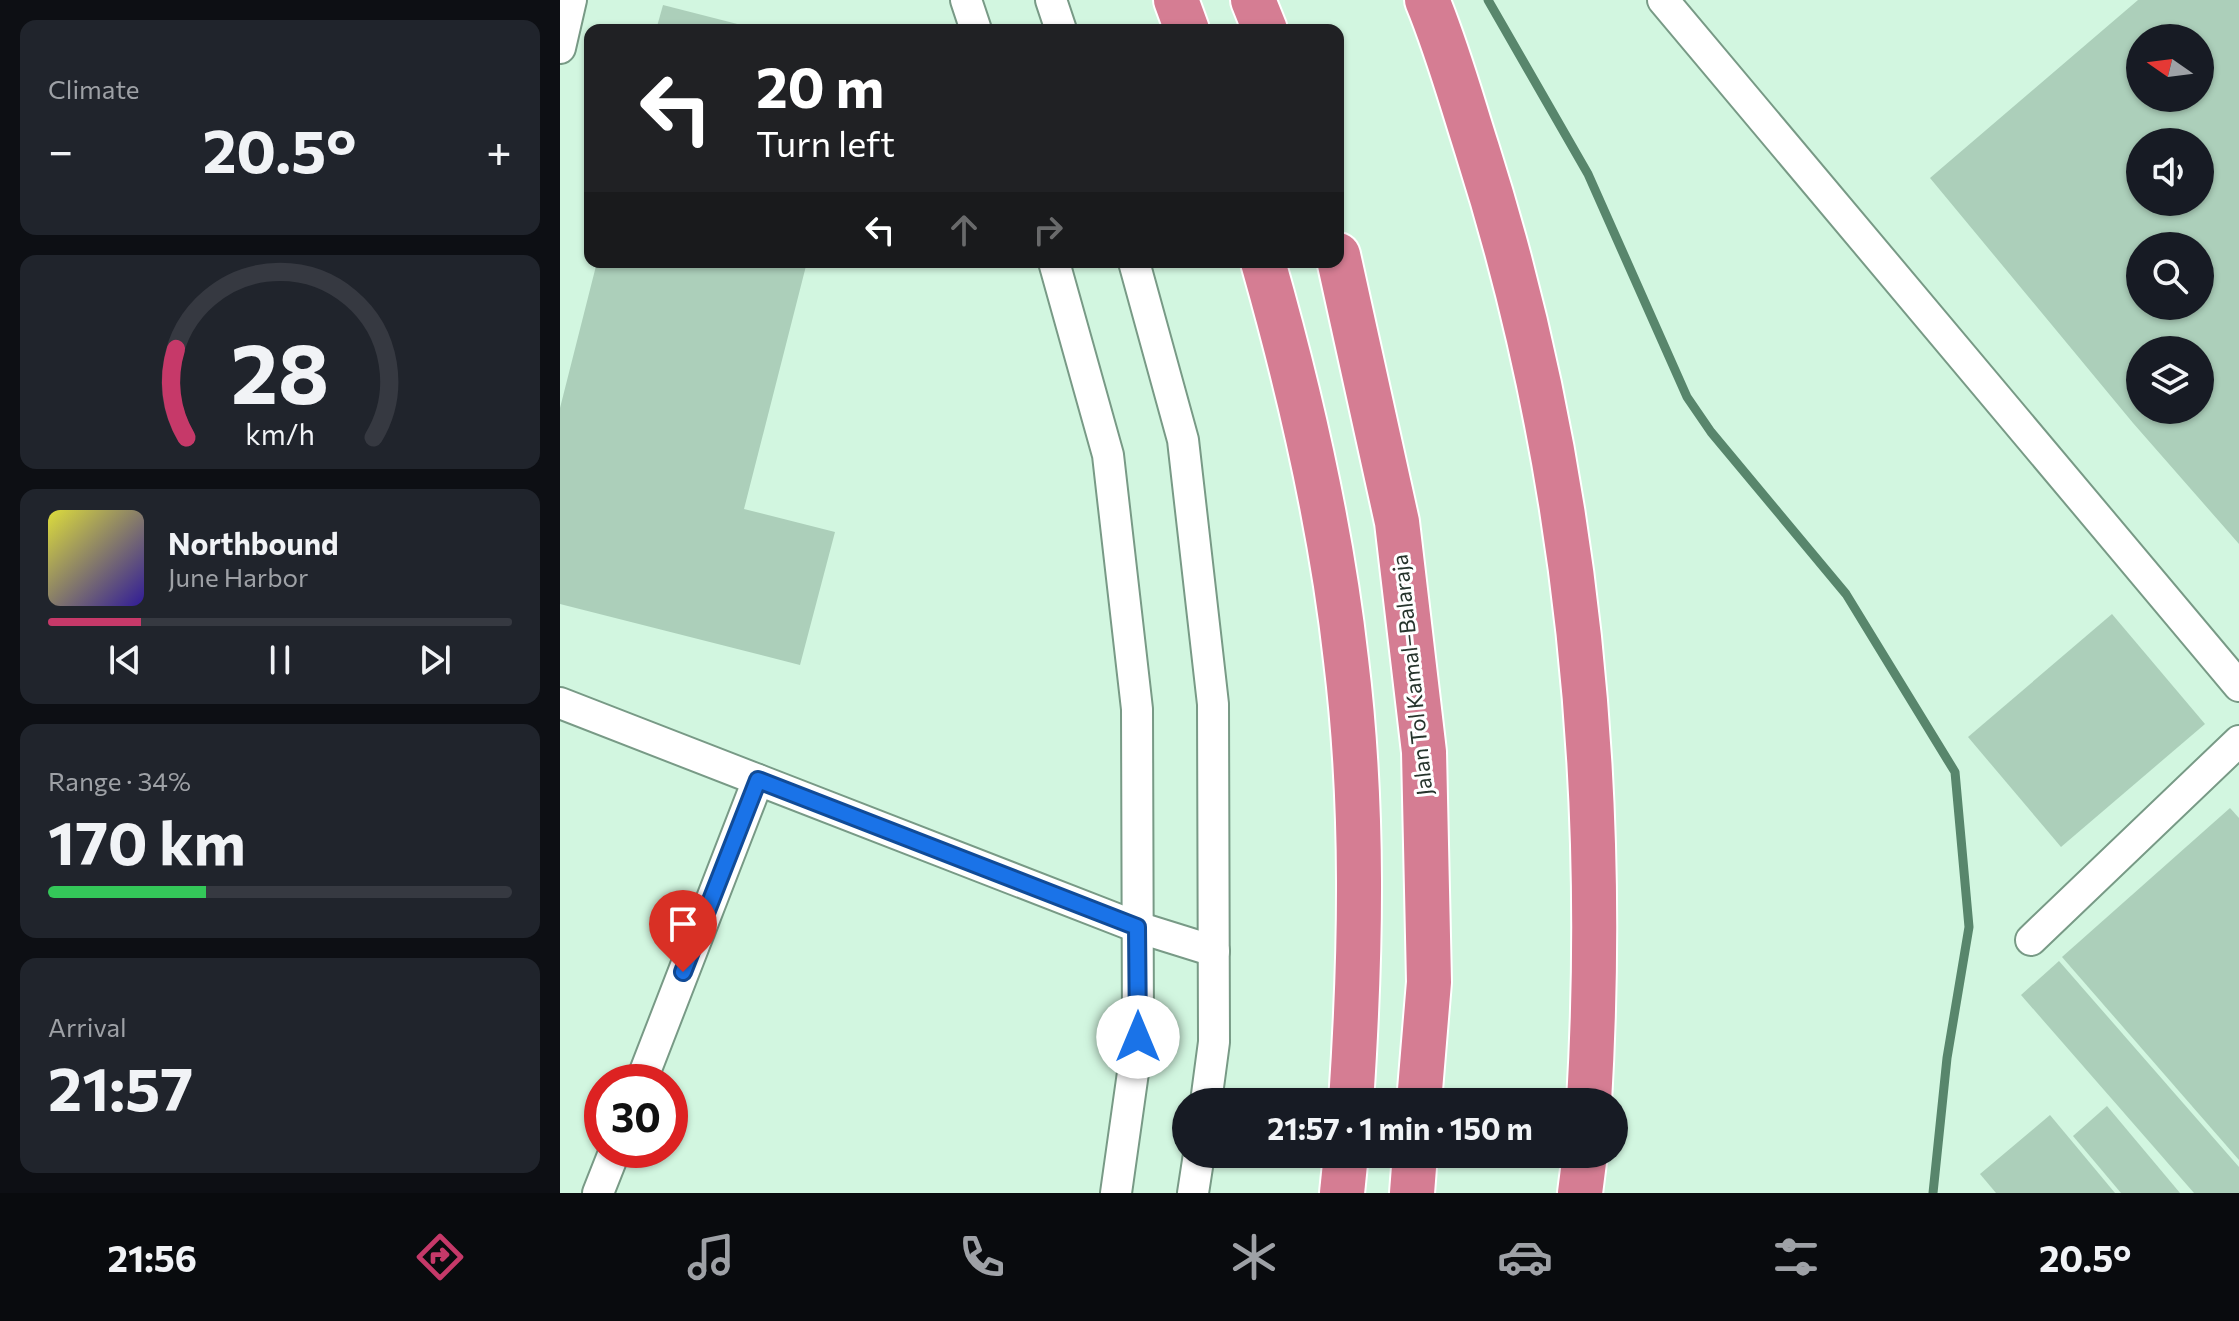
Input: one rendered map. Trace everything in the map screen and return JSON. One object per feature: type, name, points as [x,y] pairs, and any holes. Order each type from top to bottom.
[{"type":"highway","points":[[1176,0],[1185,24]]},
{"type":"highway","points":[[1253,0],[1263,24]]},
{"type":"highway","points":[[1427,0],[1496,209],[1553,451],[1570,562],[1583,664],[1594,837],[1594,1009],[1590,1088]]},
{"type":"highway","points":[[1265,268],[1308,439],[1336,587],[1346,661],[1356,769],[1359,890],[1357,1015],[1352,1088]]},
{"type":"highway","name":"Jalan Tol Kamal–Balaraja","points":[[1341,268],[1397,522],[1424,752],[1429,982],[1420,1088]]},
{"type":"highway","points":[[1342,1193],[1345,1168]]},
{"type":"highway","points":[[1412,1193],[1414,1168]]},
{"type":"highway","points":[[1580,1193],[1583,1168]]},
{"type":"street","points":[[560,48],[571,0]]},
{"type":"street","points":[[966,0],[974,24]]},
{"type":"street","points":[[1051,0],[1059,24]]},
{"type":"street","points":[[1663,0],[2239,686]]},
{"type":"street","points":[[1056,268],[1108,455],[1137,709],[1138,1037],[1116,1193]]},
{"type":"street","points":[[1136,268],[1183,440],[1213,704],[1214,1042],[1208,1088]]},
{"type":"street","points":[[560,703],[1137,927],[1214,951]]},
{"type":"street","points":[[2031,940],[2239,741]]},
{"type":"street","points":[[648,1064],[758,780]]},
{"type":"street","points":[[598,1193],[608,1168]]},
{"type":"street","points":[[1193,1193],[1197,1168]]},
{"type":"building","points":[[2138,0],[2239,0],[2239,544],[2134,424],[2214,424],[2214,336],[2126,336],[2126,415],[1930,178]]},
{"type":"building","points":[[663,5],[737,24],[658,24]]},
{"type":"building","points":[[595,268],[805,268],[744,509],[835,532],[800,665],[560,604],[560,408]]},
{"type":"building","points":[[2112,614],[2205,724],[2061,847],[1968,737]]},
{"type":"building","points":[[2230,808],[2239,818],[2239,1160],[2062,957]]},
{"type":"building","points":[[2059,961],[2239,1167],[2239,1193],[2194,1193],[2021,995]]},
{"type":"building","points":[[2107,1106],[2180,1193],[2121,1193],[2073,1136]]},
{"type":"building","points":[[2050,1115],[2115,1193],[1996,1193],[1980,1174]]},
{"type":"waterway","points":[[1488,0],[1588,174],[1687,397],[1711,432],[1846,594],[1955,772],[1969,927],[1947,1058],[1933,1193]]},
{"type":"route","points":[[683,972],[758,780],[1137,927],[1138,1037]]}]
